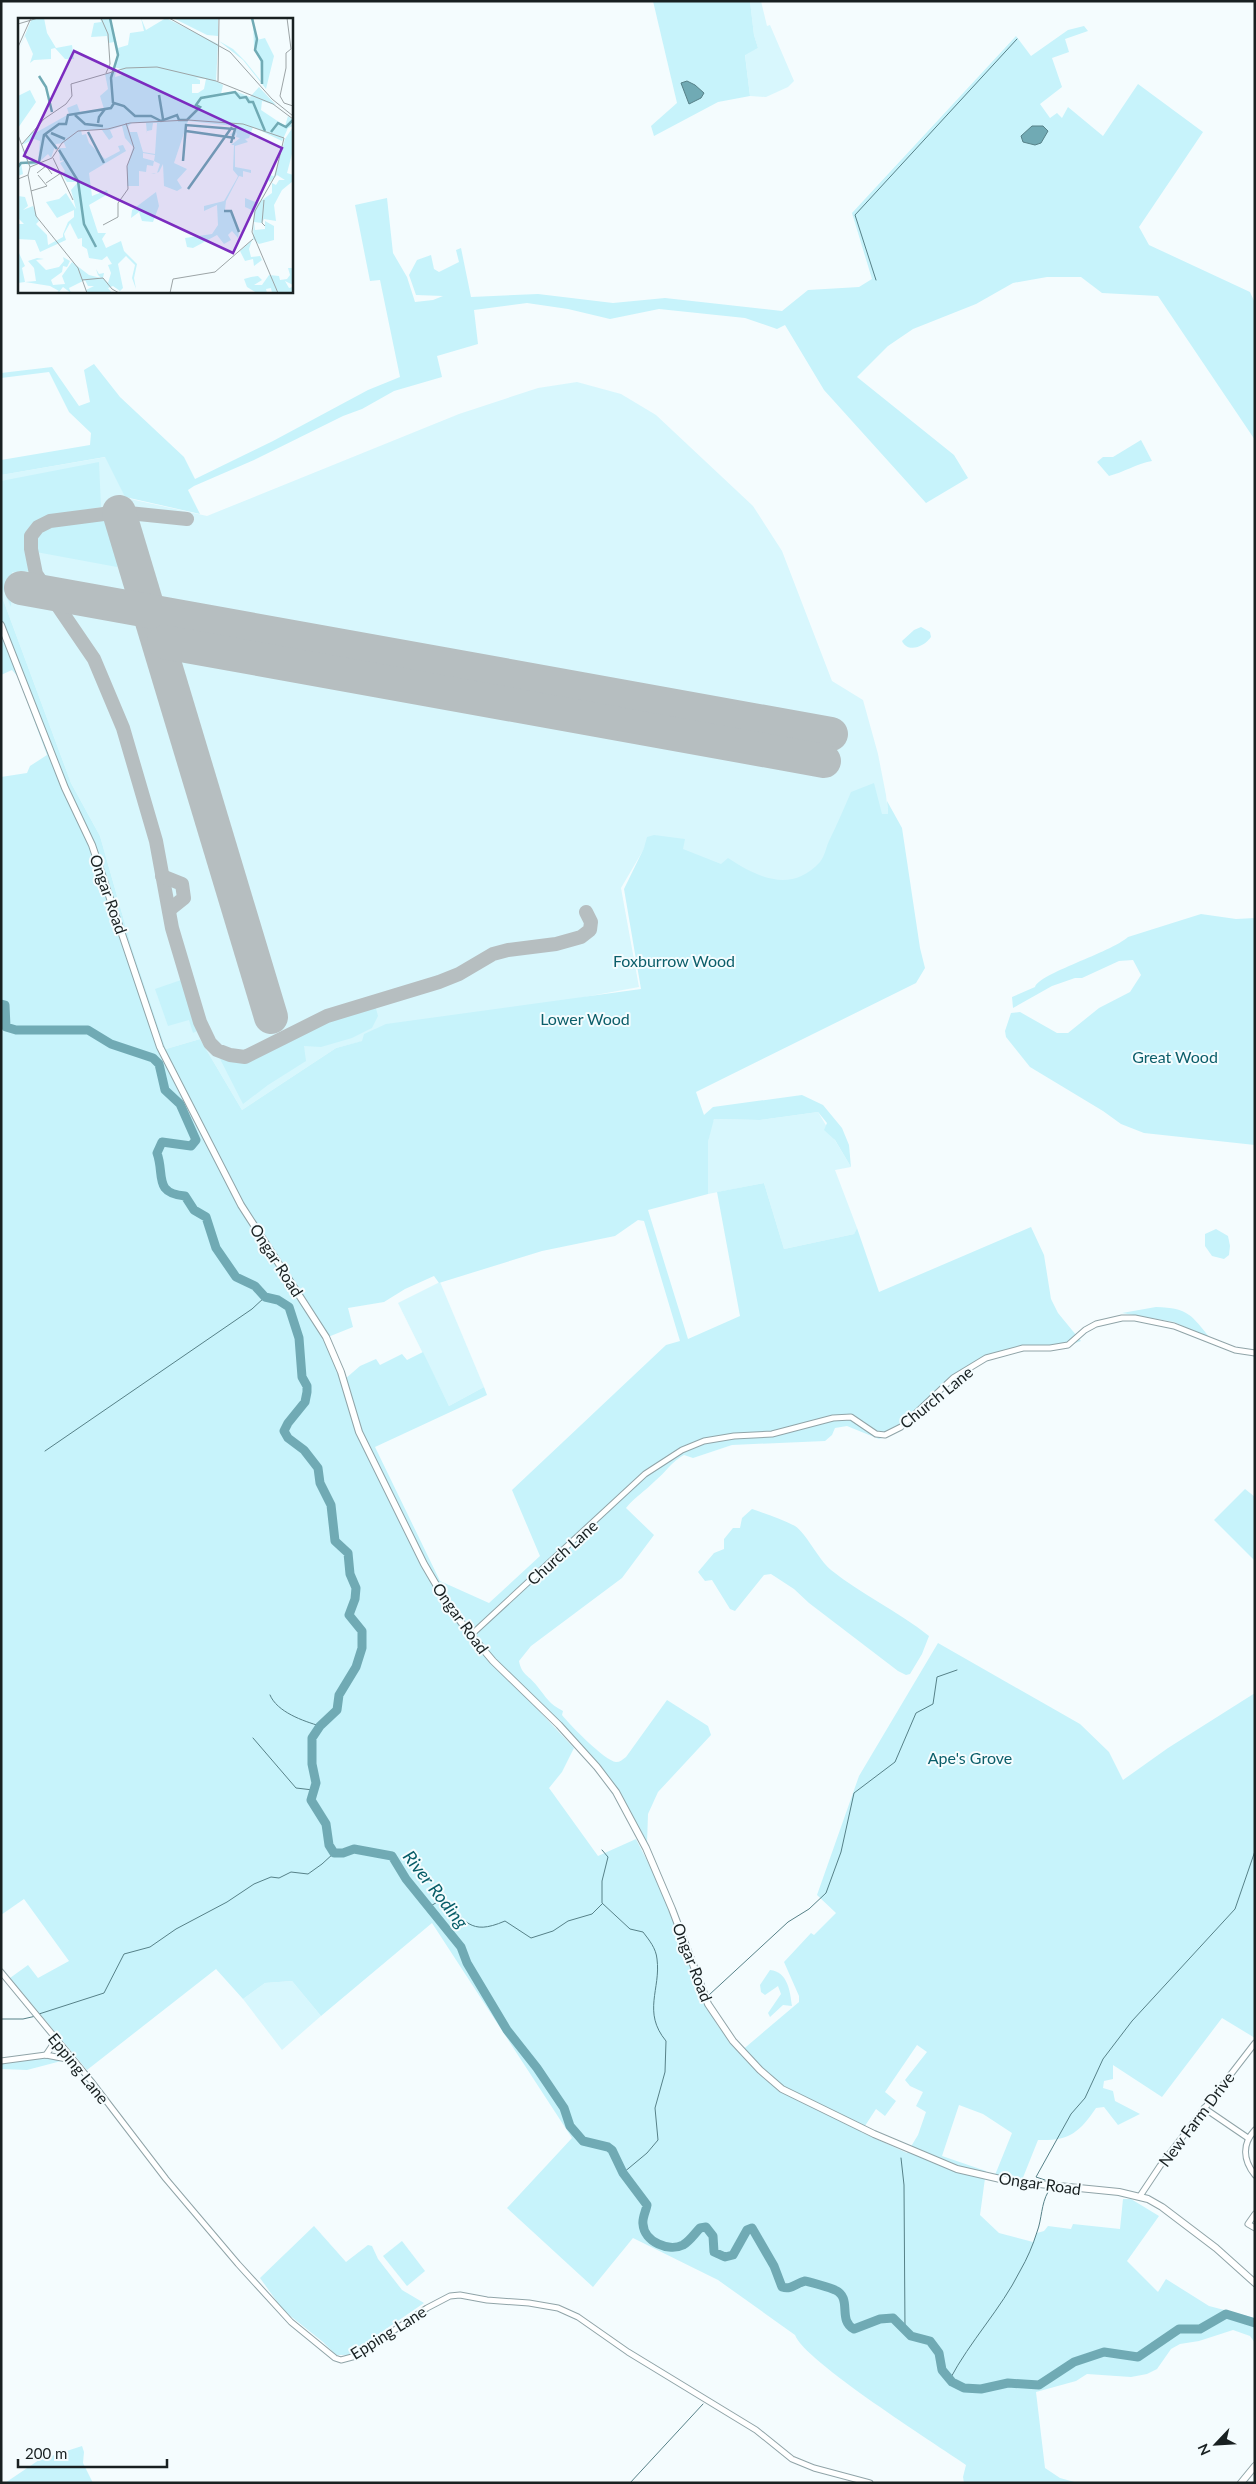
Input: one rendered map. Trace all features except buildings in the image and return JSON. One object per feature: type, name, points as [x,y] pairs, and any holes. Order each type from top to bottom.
[{"type":"main road","name":"Ongar Road","points":[[1,624],[65,788],[92,844],[160,1047],[241,1204],[326,1337],[341,1372],[359,1432],[403,1523],[443,1596],[471,1636],[493,1661],[559,1725],[596,1766],[616,1792],[646,1848],[672,1909],[708,2004],[733,2041],[760,2070],[782,2089],[859,2127],[957,2169],[1010,2181],[1140,2196],[1159,2205],[1176,2217],[1255,2283]]},
{"type":"main road","points":[[1241,2483],[1255,2466]]},
{"type":"street","name":"Church Lane","points":[[471,1636],[645,1474],[682,1450],[704,1441],[734,1436],[772,1434],[833,1418],[850,1417],[876,1434],[885,1436],[901,1427],[953,1378],[986,1358],[1022,1348],[1050,1348],[1068,1345],[1084,1330],[1096,1324],[1122,1318],[1135,1318],[1174,1326],[1235,1350],[1255,1353]]},
{"type":"street","name":"Epping Lane","points":[[1,1972],[166,2178],[278,2309],[335,2358],[341,2360],[356,2356],[427,2308],[450,2296],[460,2295],[558,2308],[578,2317],[628,2352],[756,2430],[792,2459],[814,2468],[870,2483]]},
{"type":"street","points":[[46,2055],[56,2040]]},
{"type":"street","name":"New Farm Drive","points":[[1140,2196],[1204,2108],[1254,2044]]},
{"type":"street","points":[[1,2061],[46,2055],[72,2060]]},
{"type":"street","points":[[1204,2108],[1248,2138]]},
{"type":"street","points":[[1255,2130],[1248,2138],[1245,2156],[1255,2175]]},
{"type":"street","points":[[1255,2214],[1248,2224],[1255,2228]]},
{"type":"shaded area","points":[[750,1],[761,1],[767,26],[770,25],[794,81],[788,87],[766,97],[750,96],[745,54],[758,48],[754,35]]},
{"type":"shaded area","points":[[687,81],[704,93],[701,98],[689,104],[681,83]]},
{"type":"shaded area","points":[[1032,126],[1043,126],[1048,131],[1041,143],[1035,145],[1023,142],[1021,136]]},
{"type":"shaded area","points":[[577,382],[621,394],[656,415],[753,506],[782,551],[832,681],[863,700],[878,754],[886,795],[901,932],[855,925],[678,925],[666,911],[645,847],[621,888],[639,987],[411,1029],[336,1048],[242,1110],[200,1039],[166,1049],[131,945],[100,836],[71,783],[1,594],[1,475],[106,457],[126,498],[207,516],[459,414],[538,388]]},
{"type":"shaded area","points":[[818,1112],[851,1167],[835,1170],[857,1228],[854,1234],[784,1249],[764,1183],[708,1194],[708,1142],[711,1126],[714,1119],[760,1120]]},
{"type":"shaded area","points":[[440,1282],[484,1387],[449,1406],[398,1303]]},
{"type":"shaded area","points":[[292,1981],[321,2016],[282,2050],[243,1999],[265,1983]]},
{"type":"green space","points":[[653,1],[750,1],[754,35],[758,48],[745,55],[750,96],[718,102],[654,136],[651,126],[677,103]]},
{"type":"green space","points":[[1084,26],[1088,31],[1065,39],[1069,52],[1052,58],[1062,87],[1040,104],[1050,118],[1057,113],[1062,118],[1068,107],[1103,136],[1138,84],[1203,132],[1139,227],[1149,245],[1250,292],[1255,303],[1255,440],[1158,296],[1102,293],[1081,277],[1047,277],[1013,283],[976,304],[913,329],[888,346],[857,377],[954,455],[968,478],[926,503],[824,390],[785,325],[777,329],[745,318],[659,309],[610,319],[568,309],[527,303],[474,310],[478,344],[437,356],[442,377],[394,391],[362,409],[343,416],[254,460],[194,486],[188,490],[200,514],[125,497],[105,457],[1,475],[1,460],[90,445],[91,433],[69,412],[49,372],[1,378],[1,373],[52,367],[79,406],[90,402],[84,370],[94,364],[120,397],[184,457],[195,479],[273,441],[368,390],[400,377],[380,280],[370,281],[355,205],[387,198],[393,253],[407,277],[415,302],[433,300],[443,296],[416,295],[409,275],[417,260],[431,255],[434,269],[439,272],[459,262],[456,250],[461,248],[471,297],[538,294],[613,303],[665,298],[782,311],[808,290],[859,287],[872,279],[852,213],[1016,36],[1031,56],[1068,30]]},
{"type":"green space","points":[[1141,440],[1152,461],[1109,476],[1097,462],[1103,457],[1113,457]]},
{"type":"green space","points":[[99,462],[101,507],[55,515],[33,527],[28,537],[27,552],[32,571],[12,572],[11,607],[1,585],[1,481]]},
{"type":"green space","points":[[105,517],[119,564],[117,567],[36,552],[36,540],[41,531],[48,525],[70,520]]},
{"type":"green space","points":[[1,594],[71,783],[100,836],[131,945],[166,1049],[200,1039],[242,1110],[336,1048],[362,1041],[364,1034],[386,1024],[641,989],[624,889],[644,848],[647,837],[654,835],[685,839],[683,849],[721,864],[728,858],[762,876],[786,880],[797,878],[809,872],[820,862],[851,792],[874,783],[882,814],[888,814],[887,801],[902,828],[920,948],[925,968],[916,983],[696,1092],[704,1115],[713,1107],[802,1095],[823,1105],[842,1128],[849,1145],[851,1167],[835,1140],[824,1130],[827,1123],[818,1112],[760,1120],[714,1119],[708,1142],[708,1194],[648,1210],[688,1339],[740,1316],[717,1192],[764,1183],[784,1249],[854,1234],[857,1228],[879,1292],[1031,1227],[1044,1255],[1051,1299],[1058,1313],[1081,1341],[1056,1350],[1021,1350],[986,1360],[946,1388],[892,1435],[879,1439],[847,1426],[835,1428],[832,1435],[825,1441],[732,1445],[693,1458],[684,1455],[626,1508],[654,1535],[622,1578],[531,1646],[519,1661],[524,1673],[551,1703],[563,1711],[562,1715],[572,1726],[604,1756],[616,1762],[626,1757],[667,1700],[708,1726],[711,1735],[658,1792],[648,1814],[647,1844],[614,1788],[519,1685],[525,1696],[574,1748],[562,1772],[549,1788],[598,1856],[636,1839],[660,1886],[702,2000],[718,2026],[740,2052],[799,2002],[799,1996],[784,1962],[811,1933],[814,1935],[836,1913],[817,1895],[859,1776],[938,1643],[1080,1724],[1109,1752],[1123,1780],[1168,1748],[1255,1693],[1255,2038],[1222,2018],[1162,2097],[1113,2065],[1113,2079],[1104,2081],[1103,2088],[1113,2091],[1115,2101],[1140,2114],[1118,2125],[1104,2107],[1096,2108],[1084,2124],[1072,2134],[1058,2139],[1038,2140],[1022,2180],[995,2175],[1012,2133],[983,2114],[959,2105],[942,2156],[986,2171],[980,2215],[999,2233],[1033,2242],[1037,2233],[1044,2231],[1048,2226],[1071,2229],[1073,2224],[1120,2229],[1123,2199],[1131,2199],[1159,2216],[1127,2261],[1158,2292],[1166,2279],[1209,2306],[1255,2318],[1255,2343],[1250,2336],[1233,2330],[1199,2341],[1180,2344],[1171,2349],[1157,2369],[1147,2374],[1131,2377],[1087,2374],[1076,2381],[1036,2392],[1045,2468],[1060,2478],[1078,2483],[964,2483],[963,2477],[966,2465],[845,2382],[821,2363],[804,2347],[795,2335],[718,2280],[633,2238],[593,2287],[507,2208],[572,2138],[432,1923],[321,2016],[292,1981],[265,1983],[243,1999],[216,1969],[87,2070],[10,1978],[28,1965],[38,1978],[69,1961],[24,1899],[1,1915],[1,777],[27,773],[30,766],[47,755],[18,677],[12,670],[1,675]],"holes":[[[638,1220],[644,1221],[680,1341],[666,1345],[512,1490],[540,1556],[489,1603],[440,1581],[375,1447],[487,1395],[484,1387],[449,1406],[423,1352],[407,1360],[402,1354],[380,1365],[376,1359],[360,1366],[345,1379],[362,1436],[328,1337],[353,1327],[348,1308],[384,1302],[405,1289],[434,1276],[439,1283],[542,1251],[615,1236]],[[917,2045],[927,2052],[905,2080],[910,2086],[923,2092],[916,2106],[926,2112],[918,2135],[907,2153],[861,2132],[876,2109],[885,2116],[896,2101],[885,2092]]]},
{"type":"green space","points":[[921,627],[930,632],[931,637],[921,646],[912,648],[905,645],[902,641],[914,630]]},
{"type":"green space","name":"Great Wood","points":[[1201,914],[1236,919],[1255,918],[1255,1145],[1144,1133],[1121,1124],[1030,1067],[1006,1037],[1005,1031],[1011,1013],[1020,1012],[1057,1033],[1068,1033],[1099,1008],[1130,992],[1141,975],[1133,960],[1119,961],[1082,978],[1075,978],[1052,986],[1013,1008],[1012,997],[1035,987],[1040,981],[1062,969],[1107,950],[1128,937]]},
{"type":"green space","points":[[181,980],[197,1031],[193,1033],[189,1020],[168,1026],[155,989]]},
{"type":"green space","points":[[375,1005],[378,1016],[372,1028],[352,1038],[321,1047],[304,1046],[306,1061],[268,1085],[243,1104],[217,1053],[231,1061],[245,1061],[281,1046],[316,1024]]},
{"type":"green space","points":[[1216,1229],[1228,1236],[1229,1255],[1224,1259],[1212,1256],[1205,1246],[1205,1234]]},
{"type":"green space","points":[[1156,1307],[1183,1311],[1199,1324],[1211,1339],[1174,1322],[1122,1313]]},
{"type":"green space","points":[[1245,1489],[1255,1497],[1255,1561],[1214,1520]]},
{"type":"green space","points":[[752,1509],[795,1526],[831,1570],[929,1636],[922,1654],[910,1674],[906,1675],[898,1671],[809,1603],[794,1589],[771,1574],[764,1575],[735,1611],[730,1609],[712,1580],[705,1581],[698,1572],[714,1553],[724,1549],[724,1539],[733,1528],[740,1528],[742,1518]]},
{"type":"green space","points":[[770,1970],[781,1974],[784,1978],[789,1989],[792,2006],[783,2005],[770,2017],[768,2013],[781,1994],[778,1986],[765,1995],[761,1992],[760,1985]]},
{"type":"green space","points":[[46,2058],[65,2060],[27,2070],[1,2069],[1,2063]]},
{"type":"green space","points":[[314,2226],[346,2262],[368,2245],[372,2246],[378,2259],[402,2290],[424,2303],[348,2355],[336,2355],[283,2310],[260,2278]]},
{"type":"green space","points":[[402,2241],[425,2271],[407,2286],[383,2256]]},
{"type":"green space","points":[[82,2446],[84,2452],[83,2463],[93,2483],[5,2483],[39,2460]]},
{"type":"waterway","points":[[876,280],[855,215],[1017,39]]},
{"type":"waterway","name":"River Roding","points":[[1,1004],[5,1005],[6,1027],[16,1030],[88,1030],[111,1044],[153,1058],[159,1064],[165,1090],[180,1104],[196,1140],[191,1146],[162,1142],[157,1153],[164,1187],[168,1191],[185,1196],[194,1210],[206,1217],[216,1248],[236,1277],[255,1286],[265,1297],[278,1300],[289,1307],[299,1338],[302,1377],[307,1386],[307,1392],[305,1402],[284,1431],[288,1438],[304,1450],[318,1468],[320,1483],[331,1505],[335,1541],[348,1553],[350,1574],[356,1588],[355,1599],[349,1615],[362,1631],[362,1648],[356,1667],[339,1695],[337,1710],[320,1726],[312,1738],[312,1764],[316,1783],[311,1800],[326,1824],[329,1845],[334,1853],[343,1853],[354,1849],[392,1856],[406,1879],[461,1947],[467,1963],[507,2030],[537,2068],[564,2108],[570,2126],[583,2141],[608,2147],[612,2150],[623,2173],[647,2205],[643,2222],[644,2230],[648,2236],[658,2244],[677,2247],[688,2241],[700,2228],[706,2227],[713,2236],[714,2252],[725,2257],[733,2255],[747,2230],[752,2228],[774,2266],[782,2287],[791,2287],[805,2281],[835,2290],[843,2298],[846,2320],[854,2329],[880,2319],[893,2318],[911,2336],[930,2341],[939,2353],[942,2370],[952,2382],[964,2388],[981,2389],[1008,2383],[1039,2385],[1074,2362],[1104,2352],[1138,2357],[1179,2329],[1200,2329],[1226,2314],[1255,2323]]},
{"type":"waterway","points":[[45,1451],[252,1309],[265,1297]]},
{"type":"waterway","points":[[709,1995],[788,1922],[809,1909],[826,1893],[841,1852],[854,1793],[895,1762],[916,1713],[933,1704],[937,1677],[957,1670]]},
{"type":"waterway","points":[[270,1695],[273,1701],[284,1711],[320,1726]]},
{"type":"waterway","points":[[253,1738],[296,1788],[313,1790]]},
{"type":"waterway","points":[[602,1850],[608,1857],[602,1881],[602,1903],[630,1929],[643,1932],[655,1951],[658,1970],[654,2000],[655,2020],[666,2041],[665,2072],[655,2108],[658,2140],[647,2153],[623,2173]]},
{"type":"waterway","points":[[1045,2180],[1036,2177],[1071,2114],[1085,2098],[1103,2059],[1132,2021],[1235,1909],[1255,1851]]},
{"type":"waterway","points":[[39,2014],[104,1993],[124,1954],[150,1947],[176,1929],[227,1902],[254,1884],[271,1877],[279,1878],[291,1872],[308,1874],[334,1853]]},
{"type":"waterway","points":[[429,1907],[439,1901],[469,1924],[476,1926],[483,1927],[505,1921],[531,1938],[553,1931],[568,1921],[592,1914],[602,1904]]},
{"type":"waterway","points":[[1,2019],[23,2019],[36,2016]]},
{"type":"waterway","points":[[901,2158],[904,2185],[905,2330]]},
{"type":"waterway","points":[[950,2379],[967,2351],[1004,2299],[1023,2266],[1039,2227],[1044,2201],[1048,2192]]},
{"type":"waterway","points":[[630,2483],[703,2404]]},
{"type":"taxiway","points":[[187,519],[119,512],[50,521],[38,527],[31,536],[31,549],[36,574],[94,659],[123,728],[156,841],[172,928],[200,1022],[210,1043],[217,1050],[230,1055],[245,1057],[327,1016],[439,982],[459,974],[493,954],[508,950],[556,944],[581,937],[590,930],[591,922],[586,912]]},
{"type":"taxiway","points":[[64,614],[59,605],[62,599],[68,596]]},
{"type":"taxiway","points":[[162,876],[182,884],[184,898],[169,910]]},
{"type":"runway","points":[[119,512],[271,1017]]},
{"type":"runway","points":[[21,588],[831,734]]},
{"type":"runway","points":[[164,642],[824,761]]},
{"type":"park label","name":"Foxburrow Wood","points":[[674,960]]},
{"type":"park label","name":"Lower Wood","points":[[585,1018]]},
{"type":"park label","name":"Ape's Grove","points":[[970,1757]]}]
